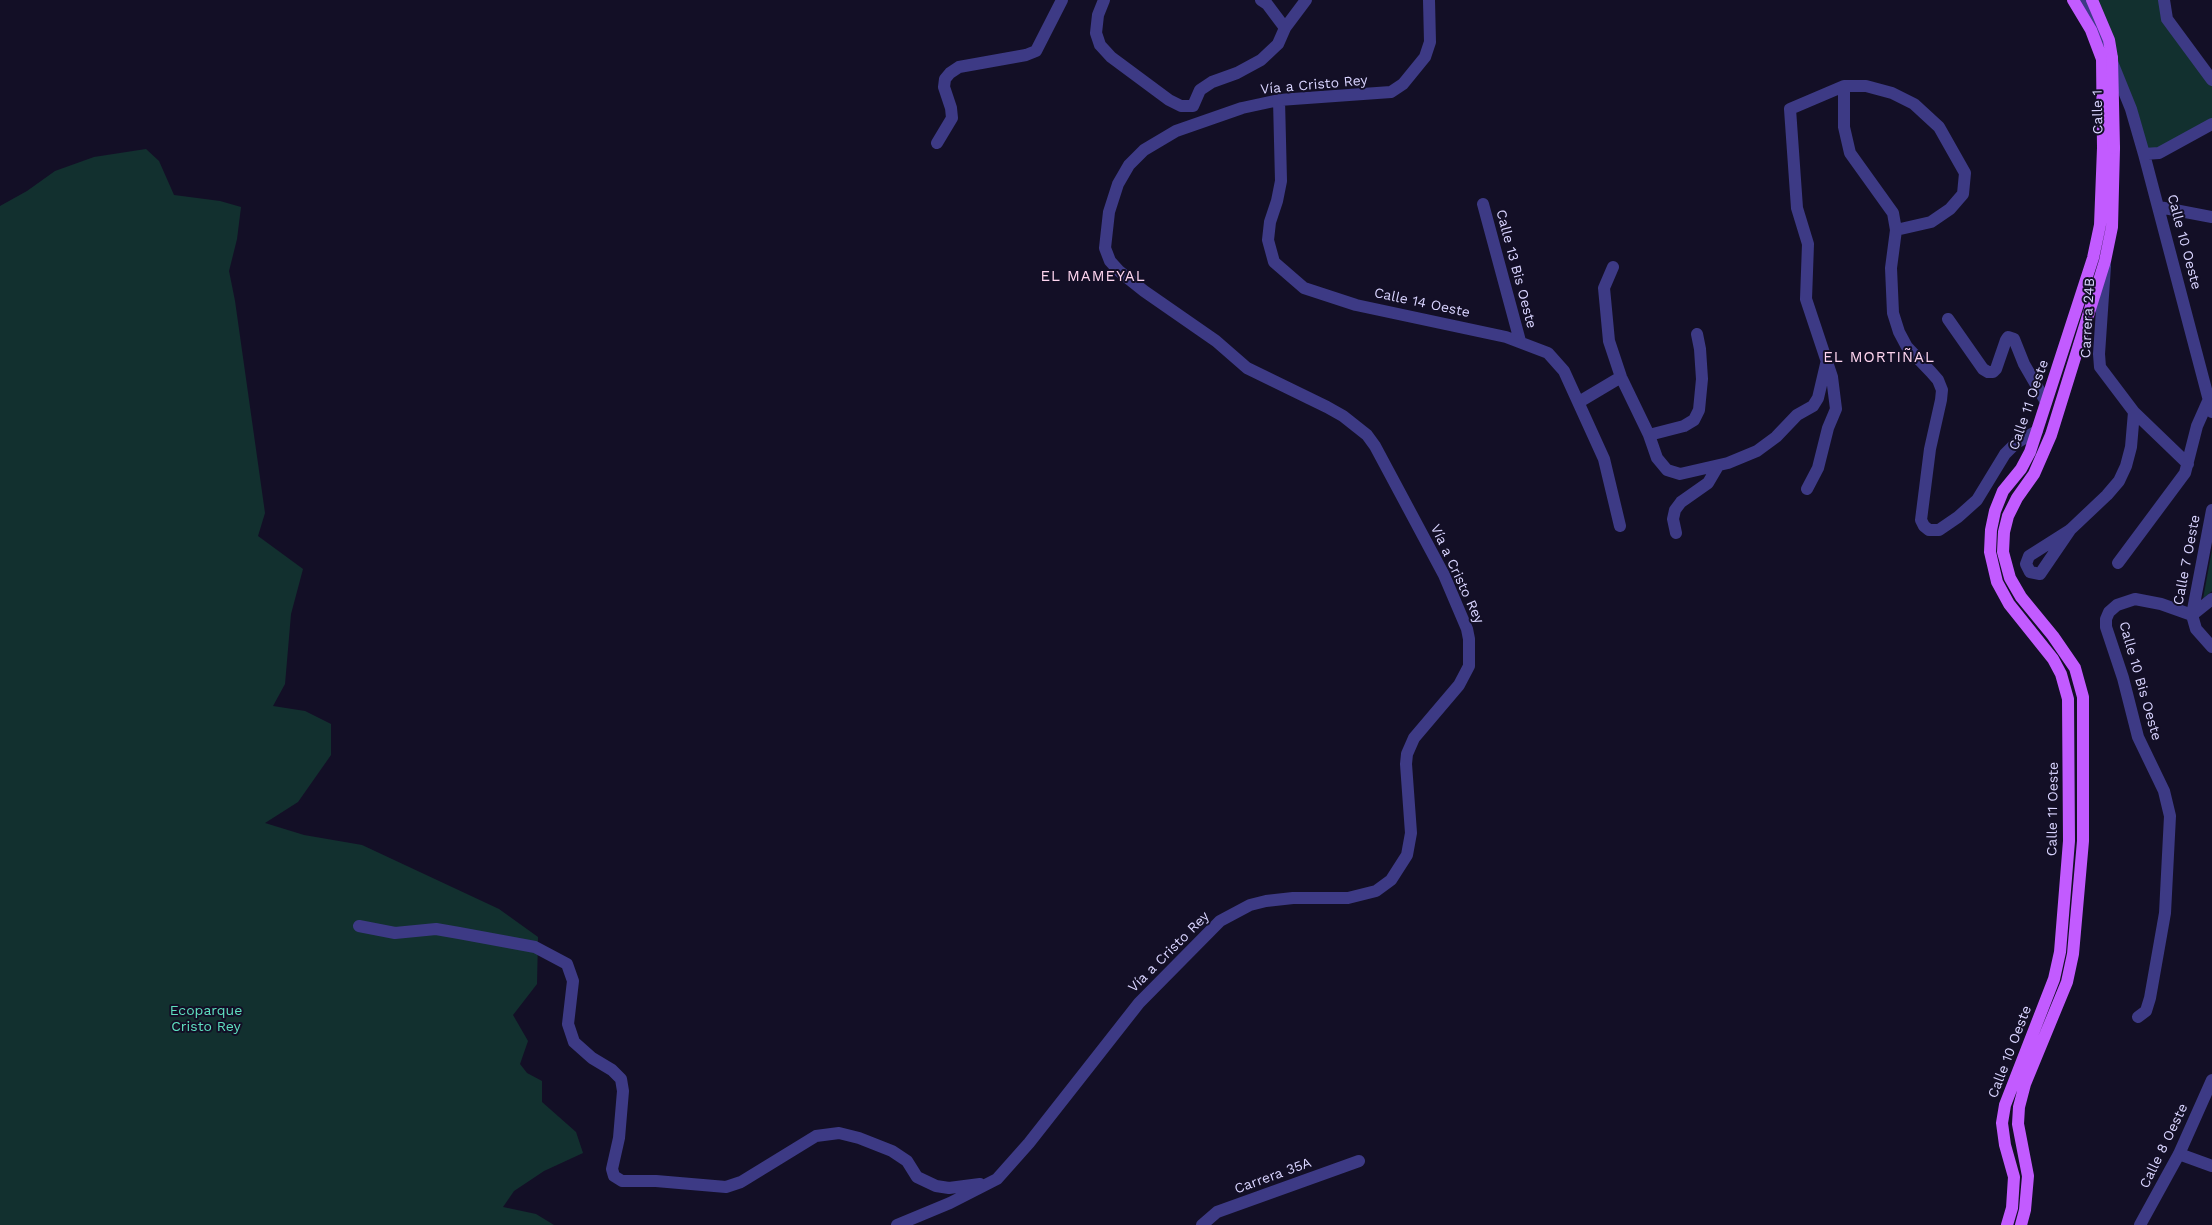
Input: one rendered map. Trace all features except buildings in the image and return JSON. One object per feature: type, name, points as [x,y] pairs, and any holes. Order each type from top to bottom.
[{"type":"main road","name":"Calle 11 Oeste","points":[[2060,980],[2060,952],[2070,841],[2068,700],[2061,674],[2053,659],[2009,604],[2001,589],[1992,567],[1990,530],[2003,491],[2021,469],[2037,431],[2093,258],[2100,226],[2103,148],[2102,58],[2091,30],[2073,0]]},
{"type":"main road","name":"Calle 1","points":[[2092,0],[2106,30],[2111,53],[2114,148],[2112,226]]},
{"type":"main road","name":"Calle 11 Oeste","points":[[2060,980],[2073,954],[2083,841],[2083,697],[2075,668],[2053,636],[2021,597],[2010,578],[2003,552],[2004,532],[2008,516],[2017,498],[2034,474],[2051,435],[2105,260],[2112,226]]},
{"type":"main road","name":"Calle 10 Oeste","points":[[2007,1225],[2012,1208],[2014,1177],[2005,1145],[2002,1123],[2005,1105],[2060,980]]},
{"type":"main road","name":"Calle 10 Oeste","points":[[2021,1225],[2025,1210],[2028,1176],[2018,1124],[2019,1107],[2060,980]]},
{"type":"street","points":[[937,143],[952,118],[951,108],[944,87],[945,79],[950,73],[959,67],[1026,55],[1036,51],[1062,0]]},
{"type":"street","points":[[1104,0],[1098,15],[1096,33],[1100,45],[1111,56],[1170,100],[1181,106],[1193,106]]},
{"type":"street","points":[[1193,106],[1200,90],[1212,82],[1237,73],[1261,60],[1278,44],[1285,28],[1306,0]]},
{"type":"street","name":"Vía a Cristo Rey","points":[[897,1225],[958,1200],[995,1180],[1014,1161],[1139,1003],[1220,921],[1250,905],[1293,898],[1348,898],[1376,891],[1391,880],[1407,855],[1411,833],[1406,764],[1407,754],[1414,738],[1459,685],[1469,666],[1469,639],[1462,616],[1420,530],[1375,446],[1367,435],[1343,416],[1327,407],[1247,368],[1216,341],[1144,291],[1110,262],[1105,248],[1114,194],[1125,171],[1144,150],[1162,138],[1202,120],[1242,108],[1279,100],[1390,92],[1403,84],[1425,57],[1430,42],[1428,0]]},
{"type":"street","name":"Calle 10 Oeste","points":[[2081,0],[2100,33],[2131,109],[2208,375],[2209,399],[2212,412]]},
{"type":"street","points":[[1265,1],[1285,28]]},
{"type":"street","points":[[2164,3],[2167,19],[2212,80]]},
{"type":"street","name":"Calle 10 Oeste","points":[[2102,58],[2131,109]]},
{"type":"street","points":[[1844,86],[1844,127],[1850,153],[1893,213],[1896,230],[1891,268],[1892,313],[1907,347],[1934,376],[1942,390],[1942,400],[1930,448],[1921,520],[1924,526],[1930,530],[1939,530],[1977,500],[2005,454],[2016,443],[2037,431]]},
{"type":"street","points":[[1807,489],[1818,468],[1828,428],[1836,409],[1832,377],[1826,364],[1806,299],[1808,244],[1797,208],[1790,108],[1844,86],[1877,88],[1914,104],[1939,127],[1965,173],[1962,194],[1950,209],[1931,222],[1896,230]]},
{"type":"street","name":"Calle 14 Oeste","points":[[1279,100],[1281,182],[1270,222],[1268,240],[1274,262],[1304,288],[1356,305],[1469,328],[1520,342],[1548,353],[1564,371],[1604,459],[1620,526]]},
{"type":"street","points":[[1193,106],[1202,120]]},
{"type":"street","points":[[2144,154],[2160,153],[2212,124]]},
{"type":"street","name":"Calle 13 Bis Oeste","points":[[1484,204],[1520,342]]},
{"type":"street","points":[[2159,207],[2212,217]]},
{"type":"street","name":"Carrera 24B","points":[[2105,260],[2099,354],[2100,367],[2134,412],[2188,464]]},
{"type":"street","points":[[1613,267],[1604,288],[1609,342],[1621,377],[1658,458],[1667,470],[1680,474],[1718,466],[1757,451],[1781,433],[1797,415],[1813,406],[1818,398],[1826,364]]},
{"type":"street","points":[[1948,319],[1983,369],[1988,372],[1996,370],[2006,340],[2008,337],[2012,337],[2046,402]]},
{"type":"street","points":[[1649,435],[1684,426],[1694,420],[1699,410],[1702,379],[1697,334]]},
{"type":"street","points":[[2033,380],[2048,380],[2058,369]]},
{"type":"street","points":[[1579,402],[1621,377]]},
{"type":"street","points":[[2118,563],[2185,473],[2197,426],[2209,399]]},
{"type":"street","points":[[2070,530],[2119,481],[2126,466],[2131,447],[2134,412]]},
{"type":"street","points":[[2005,454],[2017,457],[2021,469]]},
{"type":"street","points":[[1676,533],[1673,519],[1675,510],[1681,502],[1708,484],[1718,466]]},
{"type":"street","name":"Calle 7 Oeste","points":[[2192,615],[2212,510]]},
{"type":"street","name":"Calle 10 Bis Oeste","points":[[2138,1017],[2146,1011],[2150,998],[2165,913],[2170,816],[2164,791],[2138,737],[2123,678],[2106,627],[2106,619],[2109,612],[2117,605],[2135,599],[2161,604],[2192,615]]},
{"type":"street","points":[[2212,599],[2192,615],[2196,629],[2212,647]]},
{"type":"street","points":[[359,926],[395,933],[436,929],[459,933],[535,947],[567,964],[573,981],[568,1024],[574,1042],[592,1058],[612,1070],[621,1079],[623,1091],[619,1138],[612,1169],[614,1176],[622,1181],[656,1181],[726,1187],[741,1182],[816,1136],[839,1134],[859,1138],[892,1151],[907,1161],[917,1177],[936,1186],[949,1188],[969,1186],[995,1180]]},
{"type":"street","name":"Calle 8 Oeste","points":[[2140,1225],[2179,1154],[2212,1080]]},
{"type":"street","points":[[2179,1154],[2212,1166]]},
{"type":"street","name":"Carrera 35A","points":[[1202,1225],[1217,1212],[1359,1161]]},
{"type":"green space","points":[[2092,0],[2164,0],[2164,7],[2212,80],[2212,124],[2144,154]]},
{"type":"green space","name":"Ecoparque Cristo Rey","points":[[146,149],[159,161],[174,195],[220,201],[241,207],[237,239],[229,271],[235,301],[265,513],[258,536],[303,569],[291,614],[285,684],[273,706],[305,711],[331,724],[331,755],[298,802],[265,823],[304,835],[362,845],[499,909],[538,937],[537,984],[513,1015],[528,1041],[520,1064],[527,1073],[542,1081],[542,1102],[576,1132],[583,1153],[544,1171],[514,1191],[503,1207],[536,1214],[554,1225],[0,1225],[0,206],[27,191],[55,171],[94,157]]},
{"type":"green space","points":[[2212,550],[2212,591],[2203,599]]},
{"type":"district","name":"EL MAMEYAL","points":[[1093,277]]},
{"type":"district","name":"EL MORTIÑAL","points":[[1879,358]]}]
